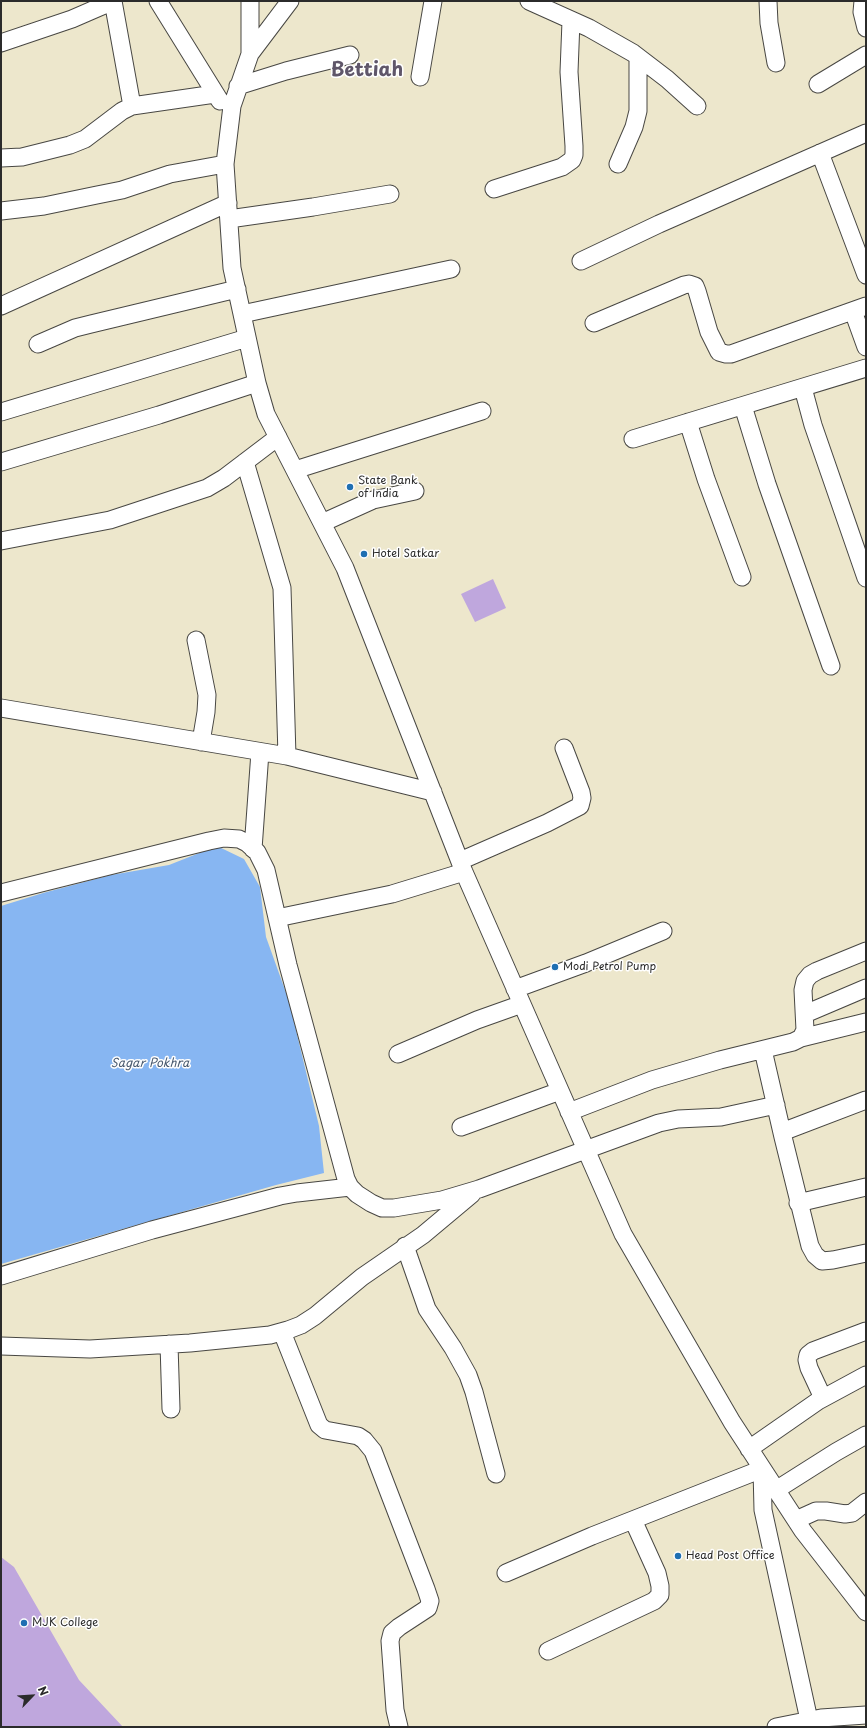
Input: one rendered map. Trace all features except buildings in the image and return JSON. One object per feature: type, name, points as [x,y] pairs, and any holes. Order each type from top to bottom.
[{"type":"street","points":[[1,43],[72,19],[112,1],[132,106]]},
{"type":"street","points":[[158,1],[216,94],[231,114]]},
{"type":"street","points":[[250,1],[250,54]]},
{"type":"street","points":[[290,1],[250,54],[232,106],[225,164],[232,268],[257,383],[266,414],[345,568],[462,866],[623,1234],[749,1449],[796,1520],[860,1592],[866,1612]]},
{"type":"street","points":[[420,77],[433,1]]},
{"type":"street","points":[[529,1],[547,5],[572,21],[611,40],[667,78],[697,106]]},
{"type":"street","points":[[768,1],[769,22],[776,63]]},
{"type":"street","points":[[863,1],[862,12],[866,28]]},
{"type":"street","points":[[494,189],[562,167],[572,160],[574,155],[569,72],[572,21]]},
{"type":"street","points":[[238,86],[286,71],[350,55]]},
{"type":"street","points":[[818,84],[866,55]]},
{"type":"street","points":[[618,164],[634,127],[638,112],[638,58]]},
{"type":"street","points":[[1,158],[22,157],[70,146],[122,111],[132,106],[216,94]]},
{"type":"street","points":[[581,261],[866,133]]},
{"type":"street","points":[[820,153],[866,275]]},
{"type":"street","points":[[1,211],[44,206],[122,190],[170,174],[225,164]]},
{"type":"street","points":[[1,306],[149,240],[228,211],[313,207],[390,194]]},
{"type":"street","points":[[242,314],[451,269]]},
{"type":"street","points":[[594,323],[689,284],[695,286],[709,332],[719,352],[731,354],[860,309],[866,347]]},
{"type":"street","points":[[38,344],[75,328],[86,325],[237,290]]},
{"type":"street","points":[[1,412],[247,338]]},
{"type":"street","points":[[632,439],[866,368]]},
{"type":"street","points":[[1,462],[159,415],[257,383]]},
{"type":"street","points":[[803,388],[813,424],[866,578]]},
{"type":"street","points":[[743,406],[766,484],[830,666]]},
{"type":"street","points":[[295,470],[482,411]]},
{"type":"street","points":[[688,422],[706,479],[742,577]]},
{"type":"street","points":[[1,541],[110,520],[207,488],[278,437]]},
{"type":"street","points":[[245,462],[282,588],[287,756]]},
{"type":"street","points":[[322,523],[373,500],[414,491]]},
{"type":"street","points":[[196,640],[207,695],[201,742]]},
{"type":"street","points":[[1,708],[287,756],[433,792]]},
{"type":"street","points":[[277,918],[392,894],[462,866],[580,806],[582,798],[581,792],[564,748]]},
{"type":"street","points":[[253,849],[260,752]]},
{"type":"street","points":[[1,893],[224,838],[239,839],[247,843],[257,852],[266,870],[277,918],[346,1179],[350,1187],[357,1194],[382,1208],[394,1208],[442,1200],[479,1189],[642,1129],[678,1119],[721,1116],[776,1105]]},
{"type":"street","points":[[515,989],[586,963],[663,930]]},
{"type":"street","points":[[801,1038],[805,1030],[802,990],[805,981],[810,975],[817,971],[866,951]]},
{"type":"street","points":[[805,1014],[866,988]]},
{"type":"street","points":[[398,1054],[477,1020],[522,1004]]},
{"type":"street","points":[[569,1112],[652,1080],[720,1060],[793,1042],[801,1038],[866,1022]]},
{"type":"street","points":[[764,1050],[798,1203],[810,1246],[815,1255],[822,1261],[866,1253]]},
{"type":"street","points":[[461,1127],[560,1091]]},
{"type":"street","points":[[782,1132],[866,1100]]},
{"type":"street","points":[[1,1276],[152,1230],[280,1196],[350,1187]]},
{"type":"street","points":[[798,1203],[866,1187]]},
{"type":"street","points":[[1,1346],[90,1349],[169,1344],[282,1332],[301,1325],[315,1316],[362,1277],[423,1235],[479,1189]]},
{"type":"street","points":[[405,1246],[426,1309],[453,1348],[468,1375],[496,1474]]},
{"type":"street","points":[[823,1398],[809,1368],[807,1360],[808,1355],[813,1351],[866,1331]]},
{"type":"street","points":[[282,1332],[319,1425],[325,1430],[358,1436],[364,1440],[373,1451],[430,1601],[428,1608],[392,1633],[390,1641],[395,1710],[399,1727]]},
{"type":"street","points":[[169,1344],[171,1408]]},
{"type":"street","points":[[749,1449],[823,1398],[866,1375]]},
{"type":"street","points":[[776,1490],[866,1435]]},
{"type":"street","points":[[506,1573],[633,1520],[762,1469]]},
{"type":"street","points":[[762,1469],[763,1510],[817,1722]]},
{"type":"street","points":[[796,1520],[816,1511],[852,1513],[866,1502]]},
{"type":"street","points":[[548,1651],[654,1601],[660,1595],[660,1586],[657,1573],[633,1520]]},
{"type":"street","points":[[776,1727],[866,1714]]},
{"type":"water","name":"Sagar Pokhra","points":[[217,846],[244,859],[260,887],[266,937],[289,1001],[319,1126],[324,1173],[276,1185],[1,1264],[1,906],[111,875],[169,865]]},
{"type":"place","name":"State Bank of India","points":[[350,487]]},
{"type":"place","name":"Hotel Satkar","points":[[364,554]]},
{"type":"place","name":"Modi Petrol Pump","points":[[555,967]]},
{"type":"place","name":"Head Post Office","points":[[678,1556]]},
{"type":"place","name":"MJK College","points":[[24,1623]]},
{"type":"district","name":"Bettiah","points":[[367,71]]}]
